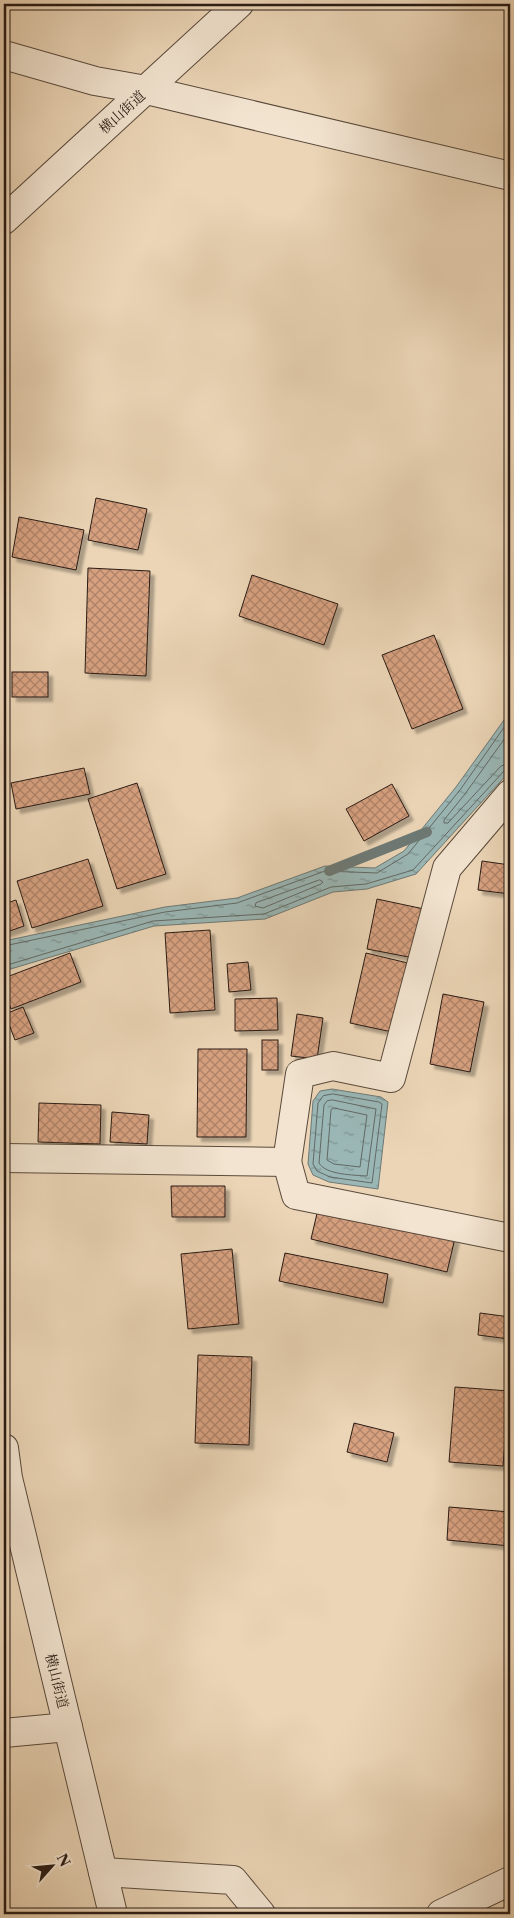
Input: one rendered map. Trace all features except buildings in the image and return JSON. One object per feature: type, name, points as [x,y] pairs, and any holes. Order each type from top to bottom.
[{"type":"street","name":"横山街道","points":[[4,220],[239,4]]},
{"type":"street","points":[[4,56],[95,82],[146,90],[510,176]]},
{"type":"street","points":[[510,794],[447,868],[391,1078],[333,1066],[300,1074],[287,1162],[296,1195],[510,1238]]},
{"type":"street","points":[[4,1158],[287,1162]]},
{"type":"street","name":"横山街道","points":[[4,1448],[6,1478],[113,1914]]},
{"type":"street","points":[[4,1733],[68,1727]]},
{"type":"street","points":[[103,1872],[233,1880],[261,1914]]},
{"type":"street","points":[[441,1914],[510,1881]]},
{"type":"water","points":[[510,707],[510,771],[416,874],[367,889],[333,892],[265,919],[154,926],[4,971],[4,941],[165,907],[237,898],[325,866],[375,868],[404,851],[456,787],[504,720]]},
{"type":"water","points":[[332,1089],[381,1097],[388,1102],[378,1189],[329,1182],[313,1175],[308,1164],[313,1101],[320,1091]]},
{"type":"waterway","points":[[329,871],[427,832]]}]
